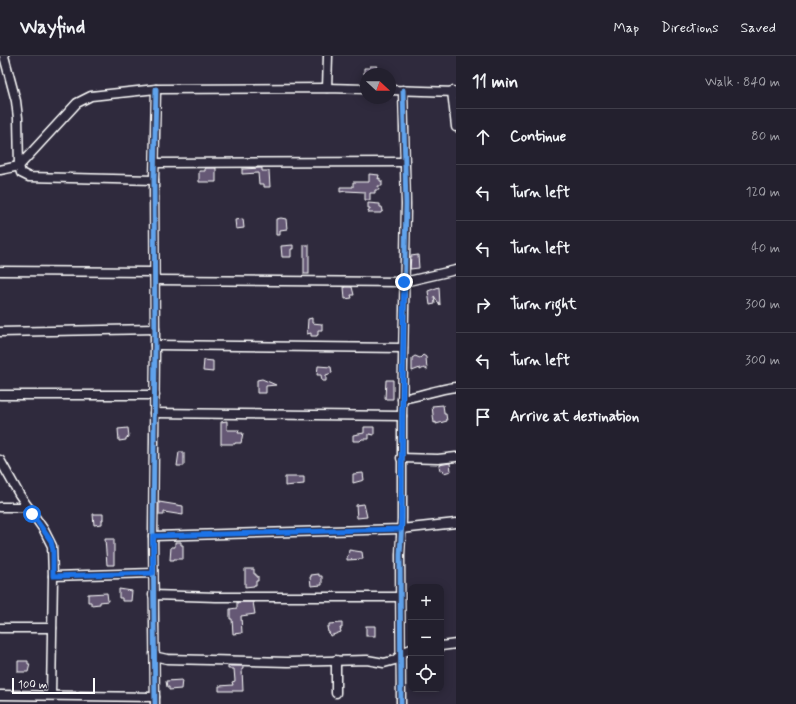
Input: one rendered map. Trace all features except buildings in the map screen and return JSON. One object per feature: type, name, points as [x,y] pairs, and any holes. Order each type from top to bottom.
[{"type":"street","points":[[4,56],[16,101],[18,118],[18,166],[21,173],[29,177],[154,180]]},
{"type":"street","points":[[327,88],[328,56]]},
{"type":"street","points":[[0,695],[51,695],[155,701],[153,536],[155,395],[154,180],[156,88]]},
{"type":"street","points":[[0,170],[18,166],[65,114],[76,103],[84,98],[102,94],[156,88],[360,89]]},
{"type":"street","points":[[396,90],[454,91],[456,127]]},
{"type":"street","points":[[401,704],[399,597],[406,204],[403,90]]},
{"type":"street","points":[[155,163],[405,162]]},
{"type":"street","points":[[0,271],[404,282],[456,270]]},
{"type":"street","points":[[0,332],[155,329]]},
{"type":"street","points":[[155,345],[403,348]]},
{"type":"street","points":[[402,399],[456,387]]},
{"type":"street","points":[[0,395],[155,395]]},
{"type":"street","points":[[154,413],[402,416]]},
{"type":"street","points":[[401,458],[438,459],[456,457]]},
{"type":"street","points":[[0,460],[28,507],[51,541],[53,550],[51,695]]},
{"type":"street","points":[[0,507],[28,507]]},
{"type":"street","points":[[153,536],[401,529],[456,523]]},
{"type":"street","points":[[53,576],[153,573]]},
{"type":"street","points":[[154,595],[216,598],[399,597]]},
{"type":"street","points":[[0,628],[52,628]]},
{"type":"street","points":[[444,646],[456,644]]},
{"type":"street","points":[[154,654],[158,657],[167,659],[218,661],[367,660],[389,663],[396,660],[408,650]]},
{"type":"street","points":[[336,660],[336,693]]},
{"type":"cycle path","points":[[155,704],[153,536],[155,345],[154,180],[156,89]]},
{"type":"cycle path","points":[[401,704],[400,555],[402,519],[402,416],[406,204],[403,90]]},
{"type":"route","points":[[32,514],[51,541],[53,550],[53,576],[153,573],[153,536],[401,529],[404,282]]}]
